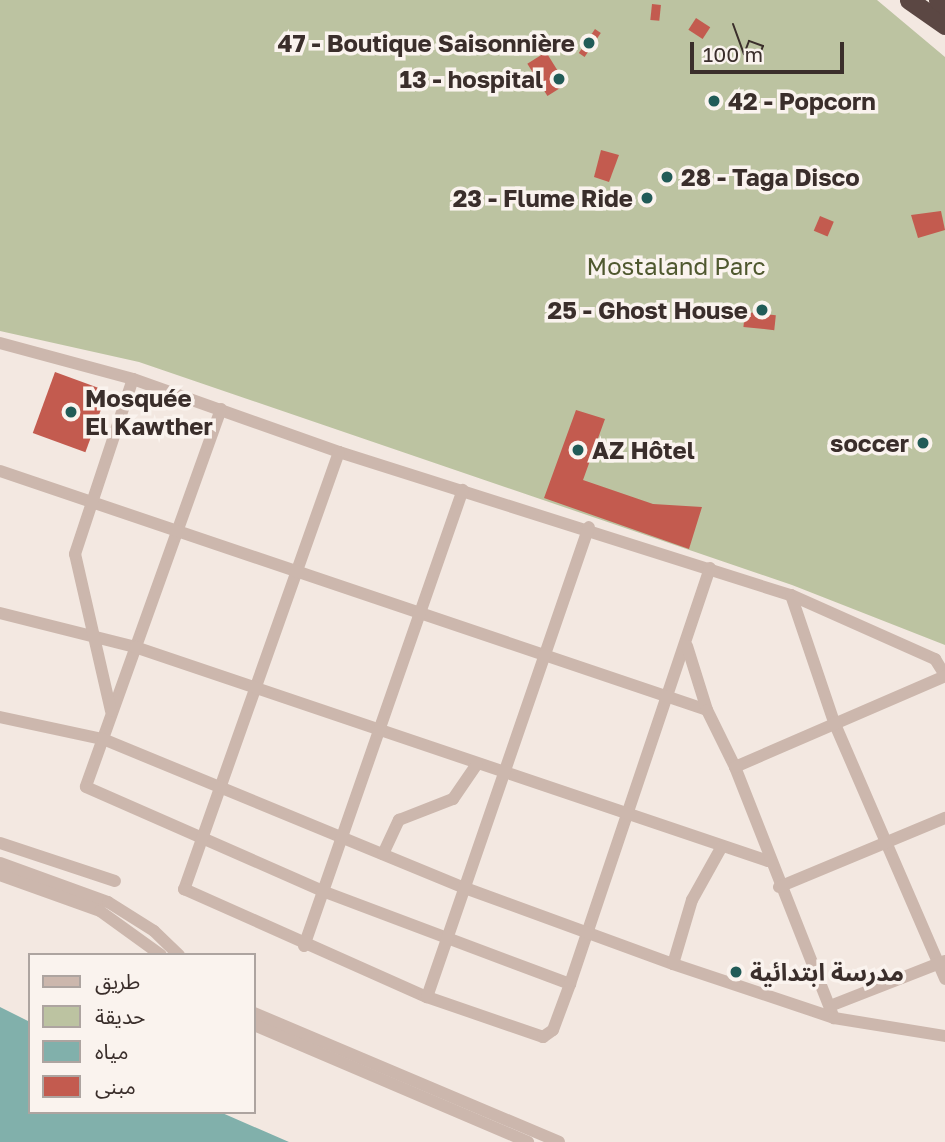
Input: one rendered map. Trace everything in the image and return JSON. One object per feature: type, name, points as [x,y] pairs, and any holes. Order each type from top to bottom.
[{"type":"highway","points":[[909,0],[945,25]]},
{"type":"highway","points":[[938,0],[945,5]]},
{"type":"street","points":[[0,343],[133,379],[339,452],[589,527],[791,595],[940,662],[945,676],[735,767]]},
{"type":"street","points":[[111,711],[75,554],[133,379]]},
{"type":"street","points":[[220,409],[86,787],[325,892],[447,942],[570,984]]},
{"type":"street","points":[[339,452],[185,890],[304,946],[427,997],[543,1037],[554,1030],[687,646],[710,568]]},
{"type":"street","points":[[0,471],[94,499],[707,710]]},
{"type":"street","points":[[304,946],[344,838],[463,490]]},
{"type":"street","points":[[427,997],[589,527]]},
{"type":"street","points":[[791,595],[834,722],[885,842],[942,963],[945,979]]},
{"type":"street","points":[[0,614],[93,634],[135,647],[379,733],[768,862]]},
{"type":"street","points":[[687,646],[707,710],[735,767],[768,862],[832,1012]]},
{"type":"street","points":[[0,717],[103,739],[223,786],[465,888],[589,930],[673,964],[832,1012],[945,1036]]},
{"type":"street","points":[[383,854],[399,820],[453,799],[477,764]]},
{"type":"street","points":[[779,887],[945,818]]},
{"type":"street","points":[[0,844],[115,881]]},
{"type":"street","points":[[673,964],[692,900],[721,848]]},
{"type":"street","points":[[0,863],[108,902],[154,931],[177,953]]},
{"type":"street","points":[[0,875],[100,911],[158,953]]},
{"type":"street","points":[[832,1012],[942,963]]},
{"type":"street","points":[[256,1014],[559,1142]]},
{"type":"street","points":[[256,1026],[528,1142]]},
{"type":"green space","name":"Mostaland Parc","points":[[0,0],[877,0],[945,57],[945,645],[792,585],[139,362],[0,331]]},
{"type":"water","points":[[0,1007],[28,1021],[28,1114],[225,1114],[289,1142],[0,1142]]},
{"type":"building","points":[[652,4],[661,5],[659,21],[650,20]]},
{"type":"building","points":[[696,18],[710,27],[703,39],[688,30]]},
{"type":"building","name":"47 - Boutique Saisonnière","points":[[595,29],[601,33],[585,57],[579,53]]},
{"type":"building","points":[[546,52],[566,84],[547,96],[527,64]]},
{"type":"building","points":[[601,150],[619,155],[609,182],[594,177]]},
{"type":"building","points":[[941,211],[945,230],[918,238],[911,215]]},
{"type":"building","points":[[820,216],[834,222],[828,237],[814,231]]},
{"type":"building","points":[[745,312],[776,315],[774,330],[743,327]]},
{"type":"building","name":"Mosquée El Kawther","points":[[55,372],[108,391],[85,452],[33,433]]},
{"type":"building","name":"AZ Hôtel","points":[[576,410],[605,419],[583,480],[653,504],[702,507],[689,549],[544,498]]},
{"type":"tram line","points":[[733,24],[744,54],[747,57],[758,59],[763,46],[749,41],[744,54]]},
{"type":"place","name":"47 - Boutique Saisonnière","points":[[589,43]]},
{"type":"place","name":"13 - hospital","points":[[559,79]]},
{"type":"place","name":"42 - Popcorn","points":[[714,101]]},
{"type":"place","name":"28 - Taga Disco","points":[[667,177]]},
{"type":"place","name":"23 - Flume Ride","points":[[647,198]]},
{"type":"place","name":"25 - Ghost House","points":[[762,310]]},
{"type":"place","name":"Mosquée El Kawther","points":[[71,412]]},
{"type":"place","name":"soccer","points":[[923,443]]},
{"type":"place","name":"AZ Hôtel","points":[[578,450]]},
{"type":"place","name":"مدرسة ابتدائية","points":[[736,972]]}]
